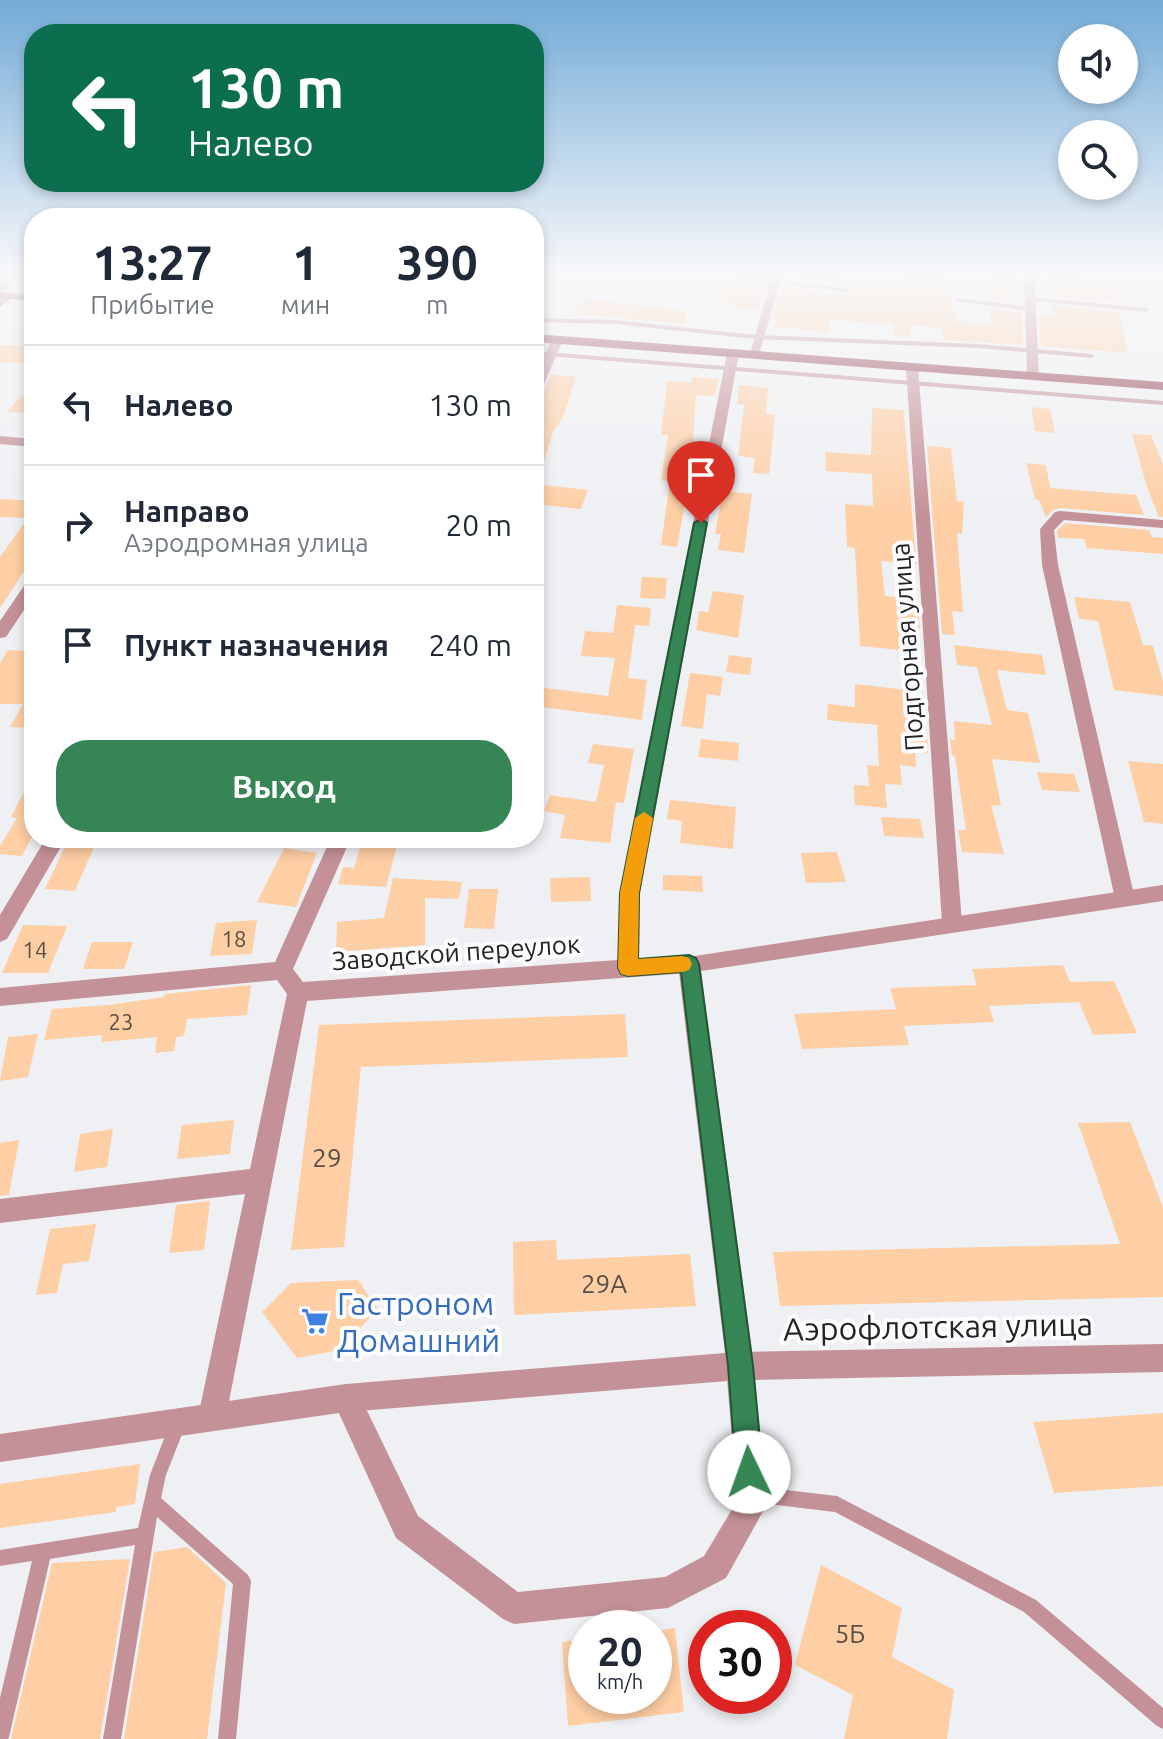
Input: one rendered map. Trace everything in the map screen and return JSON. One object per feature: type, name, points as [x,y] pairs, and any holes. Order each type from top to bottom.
[{"type":"main road","points":[[675,354],[732,361],[753,354]]},
{"type":"main road","points":[[754,354],[913,375],[1033,376],[1163,386]]},
{"type":"street","points":[[544,370],[551,354]]},
{"type":"street","points":[[1031,354],[1033,376]]},
{"type":"street","points":[[628,968],[630,893],[732,361]]},
{"type":"street","name":"Подгорная улица","points":[[913,375],[952,923]]},
{"type":"street","points":[[0,440],[24,442]]},
{"type":"street","points":[[1125,899],[1050,565],[1047,529],[1060,515],[1163,524]]},
{"type":"street","points":[[0,633],[24,598]]},
{"type":"street","points":[[0,933],[50,848]]},
{"type":"street","points":[[0,997],[282,970],[337,848]]},
{"type":"street","name":"Заводской переулок","points":[[282,970],[298,992],[689,964],[1163,893]]},
{"type":"street","points":[[346,1398],[407,1527],[514,1608],[668,1592],[715,1567],[752,1504],[740,1366],[689,964]]},
{"type":"street","points":[[212,1417],[298,992]]},
{"type":"street","points":[[0,1211],[260,1180]]},
{"type":"street","name":"Аэрофлотская улица","points":[[0,1448],[346,1398],[501,1383],[740,1366],[1163,1358]]},
{"type":"lane","points":[[555,354],[732,361],[913,375],[1163,403]]},
{"type":"lane","points":[[1064,354],[1092,356]]},
{"type":"lane","points":[[112,1739],[152,1501],[158,1475],[179,1422]]},
{"type":"lane","points":[[751,1494],[837,1504],[1030,1606],[1163,1720]]},
{"type":"lane","points":[[152,1501],[242,1581],[227,1739]]},
{"type":"lane","points":[[0,1558],[145,1535]]},
{"type":"lane","points":[[0,1737],[7,1676],[43,1551]]},
{"type":"building","points":[[0,354],[24,354],[24,363],[0,363]]},
{"type":"building","points":[[551,374],[576,377],[544,461],[544,392]]},
{"type":"building","points":[[692,377],[719,379],[715,396],[696,395],[693,441],[698,442],[696,466],[692,466],[677,547],[661,545],[670,481],[661,480],[668,435],[661,435],[667,381],[691,382]]},
{"type":"building","points":[[739,385],[768,388],[766,414],[775,415],[769,474],[753,473],[755,458],[738,456],[744,405],[737,404]]},
{"type":"building","points":[[21,396],[24,396],[24,413],[7,412]]},
{"type":"building","points":[[1031,407],[1050,409],[1055,433],[1035,431]]},
{"type":"building","points":[[872,408],[904,410],[916,564],[881,561],[885,596],[918,599],[920,632],[900,630],[901,650],[860,646],[855,548],[847,547],[845,504],[873,506],[872,474],[826,471],[825,452],[871,455]]},
{"type":"building","points":[[1132,434],[1151,435],[1163,464],[1163,517],[1159,517],[1147,487]]},
{"type":"building","points":[[927,446],[951,448],[957,501],[964,502],[962,534],[957,533],[963,612],[952,611],[955,635],[942,634]]},
{"type":"building","points":[[1026,463],[1046,465],[1050,488],[1136,495],[1144,515],[1060,508],[1046,517],[1039,500],[1035,499]]},
{"type":"building","points":[[544,485],[588,490],[581,509],[544,505]]},
{"type":"building","points":[[723,491],[752,494],[744,553],[718,550],[721,534],[715,534]]},
{"type":"building","points":[[0,499],[24,500],[24,518],[0,517]]},
{"type":"building","points":[[1065,523],[1149,530],[1152,537],[1163,538],[1163,554],[1087,548],[1084,539],[1058,538],[1057,531]]},
{"type":"building","points":[[24,524],[24,571],[0,608],[0,557]]},
{"type":"building","points":[[642,577],[667,578],[665,599],[640,598]]},
{"type":"building","points":[[713,591],[744,595],[738,638],[696,630],[699,611],[708,612]]},
{"type":"building","points":[[1074,597],[1130,602],[1143,645],[1153,646],[1163,682],[1163,696],[1114,690],[1098,621],[1079,619]]},
{"type":"building","points":[[617,605],[651,608],[649,626],[635,625],[628,678],[647,680],[642,720],[544,707],[544,688],[608,696],[615,658],[581,656],[585,631],[613,633]]},
{"type":"building","points":[[954,645],[1042,655],[1046,675],[997,670],[1007,710],[1028,713],[1040,763],[992,759],[1001,806],[991,805],[1004,854],[962,852],[958,830],[966,830],[950,739],[955,740],[954,721],[992,725],[977,667],[957,665]]},
{"type":"building","points":[[8,650],[24,651],[24,728],[10,727],[23,704],[0,704],[0,663]]},
{"type":"building","points":[[729,655],[752,658],[750,675],[726,672]]},
{"type":"building","points":[[690,673],[723,677],[720,696],[707,694],[703,729],[681,726]]},
{"type":"building","points":[[855,684],[915,691],[916,714],[920,714],[922,736],[927,737],[928,753],[915,751],[916,767],[900,765],[902,785],[885,784],[887,808],[855,805],[854,785],[869,786],[867,765],[879,766],[877,725],[827,720],[828,704],[855,707]]},
{"type":"building","points":[[701,739],[739,743],[738,761],[698,757]]},
{"type":"building","points":[[593,744],[634,749],[624,803],[616,802],[610,843],[560,838],[565,815],[544,811],[550,795],[596,802],[604,765],[588,763]]},
{"type":"building","points":[[1128,761],[1163,764],[1163,824],[1144,822]]},
{"type":"building","points":[[1037,772],[1074,774],[1080,792],[1042,790]]},
{"type":"building","points":[[24,792],[26,848],[22,856],[0,854],[0,846],[17,818],[11,817]]},
{"type":"building","points":[[670,800],[736,807],[733,849],[680,843],[682,821],[667,819]]},
{"type":"building","points":[[881,817],[920,819],[924,838],[884,836]]},
{"type":"building","points":[[65,848],[94,848],[75,891],[45,889]]},
{"type":"building","points":[[284,848],[317,853],[296,907],[257,902]]},
{"type":"building","points":[[360,848],[396,848],[386,887],[338,884],[343,867],[354,868]]},
{"type":"building","points":[[837,852],[846,882],[806,883],[801,853]]},
{"type":"building","points":[[663,875],[702,876],[703,892],[663,890]]},
{"type":"building","points":[[590,877],[591,901],[551,902],[550,878]]},
{"type":"building","points":[[393,878],[462,882],[459,899],[425,898],[425,945],[336,952],[337,922],[384,918]]},
{"type":"building","points":[[469,889],[498,889],[494,929],[464,928]]},
{"type":"building","points":[[257,920],[252,954],[210,956],[216,923]]},
{"type":"building","points":[[23,925],[67,926],[48,973],[2,973]]},
{"type":"building","points":[[92,942],[133,942],[124,969],[83,969]]},
{"type":"building","points":[[1063,965],[1070,982],[1114,981],[1137,1033],[1093,1035],[1079,1002],[989,1006],[994,1022],[904,1026],[909,1045],[802,1049],[794,1014],[896,1009],[890,988],[977,985],[972,969]]},
{"type":"building","points":[[251,985],[247,1015],[187,1019],[184,1036],[176,1037],[174,1051],[155,1053],[157,1037],[101,1042],[102,1035],[44,1040],[52,1009],[108,1005],[164,997],[165,994]]},
{"type":"building","points":[[625,1014],[628,1057],[361,1067],[344,1247],[291,1250],[319,1025]]},
{"type":"building","points":[[38,1034],[28,1077],[0,1081],[8,1037]]},
{"type":"building","points":[[234,1120],[230,1154],[177,1159],[182,1125]]},
{"type":"building","points":[[1130,1122],[1163,1207],[1163,1297],[780,1306],[773,1252],[1120,1244],[1078,1123]]},
{"type":"building","points":[[113,1129],[107,1167],[74,1172],[80,1134]]},
{"type":"building","points":[[19,1140],[9,1195],[0,1196],[0,1143]]},
{"type":"building","points":[[210,1201],[204,1250],[169,1253],[176,1205]]},
{"type":"building","points":[[96,1224],[89,1261],[63,1264],[57,1293],[36,1295],[50,1229]]},
{"type":"building","points":[[556,1240],[557,1260],[690,1254],[696,1306],[514,1315],[513,1242]]},
{"type":"building","points":[[358,1280],[378,1309],[339,1350],[297,1358],[262,1312],[291,1283]]},
{"type":"building","points":[[1163,1413],[1163,1486],[1054,1493],[1033,1422]]},
{"type":"building","points":[[140,1464],[135,1504],[116,1507],[116,1512],[0,1528],[0,1484]]},
{"type":"building","points":[[187,1547],[226,1583],[207,1739],[124,1739],[154,1552]]},
{"type":"building","points":[[130,1559],[100,1739],[11,1739],[52,1563]]},
{"type":"building","points":[[821,1565],[902,1608],[892,1657],[954,1690],[947,1739],[844,1739],[853,1695],[795,1665]]},
{"type":"building","points":[[672,1628],[675,1628],[684,1712],[672,1713]]},
{"type":"building","points":[[568,1641],[568,1714],[667,1714],[568,1726],[562,1642]]},
{"type":"slow traffic","points":[[644,818],[630,893],[628,968],[682,964]]},
{"type":"place","name":"Гастроном Домашний","points":[[315,1321]]},
{"type":"route","points":[[701,523],[630,893],[628,968],[689,964],[740,1366],[749,1472]]}]
